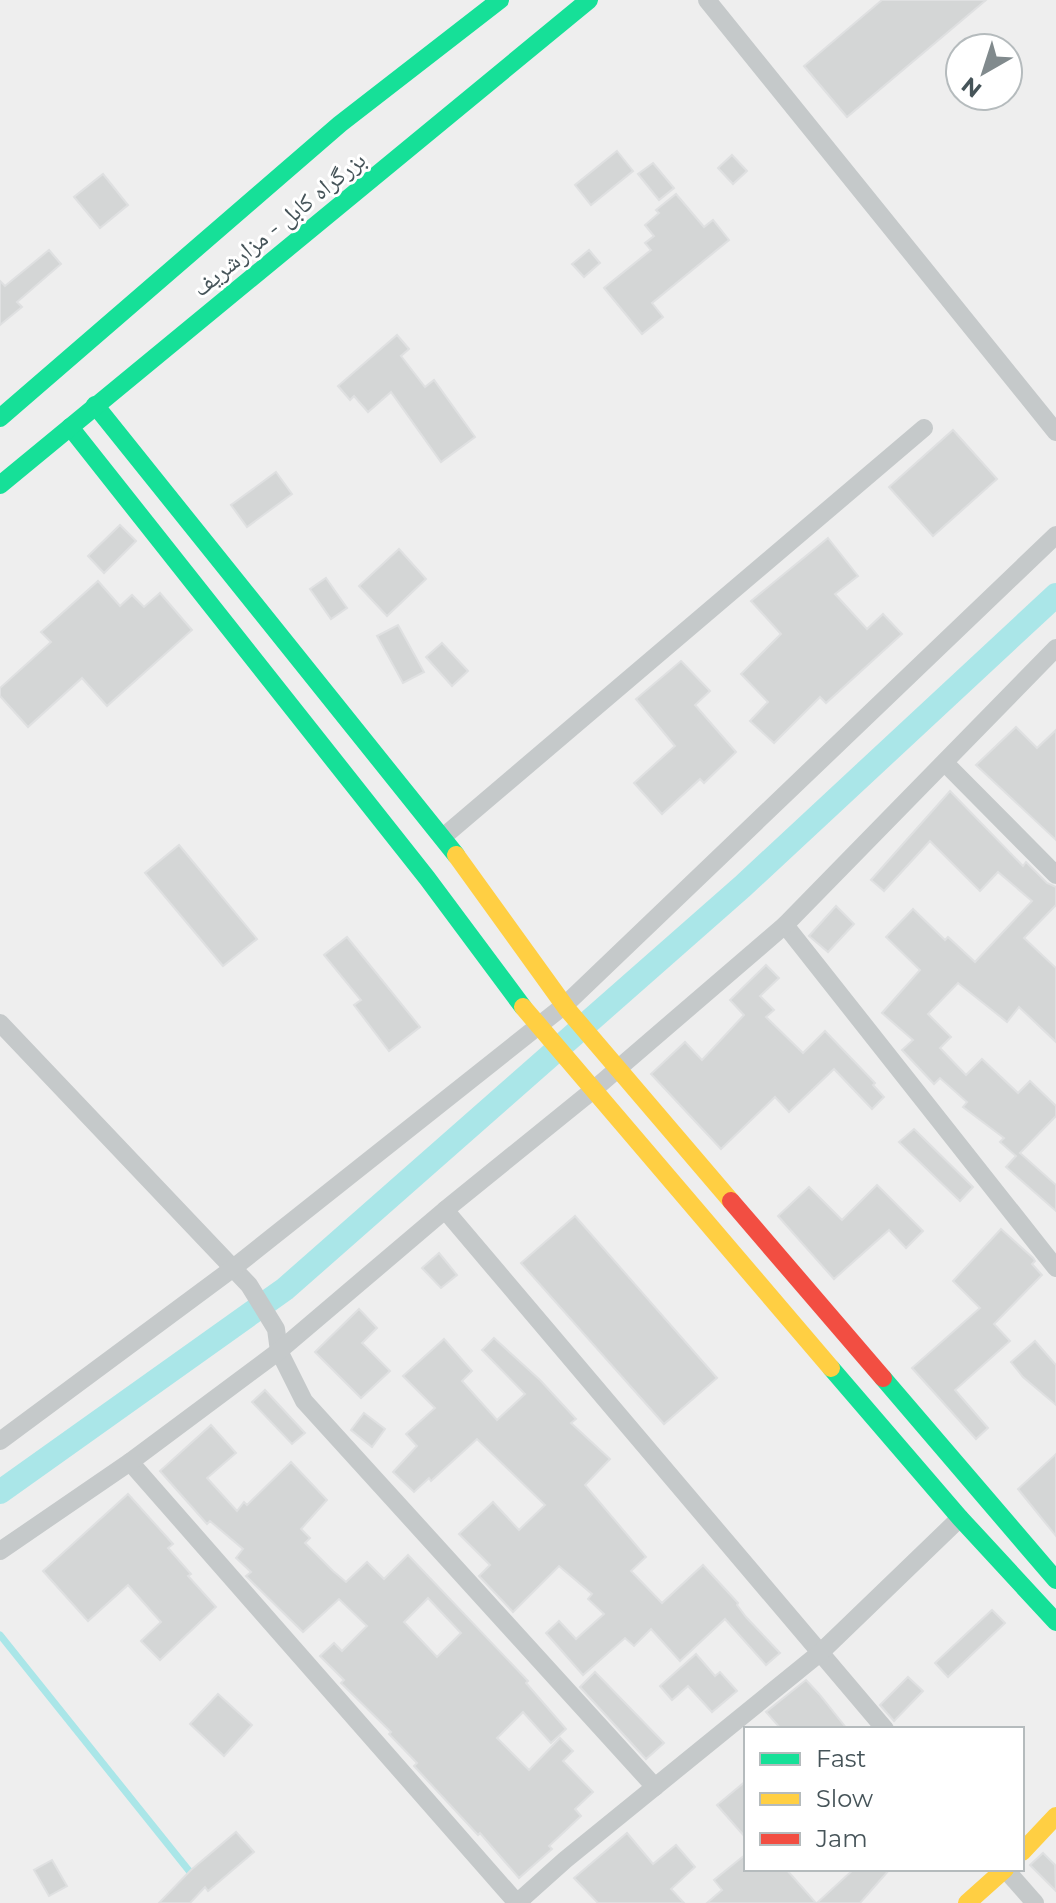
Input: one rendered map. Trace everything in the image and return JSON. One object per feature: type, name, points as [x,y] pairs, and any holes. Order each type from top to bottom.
[{"type":"main road","name":"بزرگراه کابل - مزارشریف","points":[[0,418],[340,124],[500,0]]},
{"type":"main road","name":"بزرگراه کابل - مزارشریف","points":[[0,485],[589,0]]},
{"type":"main road","points":[[95,405],[443,837],[566,1006],[1056,1580]]},
{"type":"main road","points":[[70,427],[427,878],[542,1031],[960,1518],[1056,1622]]},
{"type":"main road","points":[[1024,1850],[1056,1816]]},
{"type":"main road","points":[[967,1903],[1003,1871]]},
{"type":"street","points":[[707,0],[1056,432]]},
{"type":"street","points":[[443,837],[924,428]]},
{"type":"street","points":[[0,1441],[232,1269],[542,1031],[1056,535]]},
{"type":"street","points":[[0,1551],[130,1462],[279,1351],[785,925],[1056,648]]},
{"type":"street","points":[[945,763],[1056,875]]},
{"type":"street","points":[[785,925],[1056,1268]]},
{"type":"street","points":[[0,1023],[249,1285],[276,1329],[279,1351],[304,1401],[655,1787]]},
{"type":"street","points":[[445,1210],[883,1727]]},
{"type":"street","points":[[130,1462],[517,1903],[821,1652],[960,1518]]},
{"type":"street","points":[[1007,1871],[1035,1903]]},
{"type":"building","points":[[882,0],[986,0],[948,32],[944,32],[944,35],[847,117],[804,66]]},
{"type":"building","points":[[617,151],[633,171],[591,205],[575,185]]},
{"type":"building","points":[[732,155],[747,171],[733,184],[718,168]]},
{"type":"building","points":[[653,163],[674,188],[659,200],[638,174]]},
{"type":"building","points":[[103,174],[128,205],[100,228],[74,197]]},
{"type":"building","points":[[676,194],[704,227],[713,220],[729,240],[652,303],[663,317],[642,334],[604,288],[651,250],[645,243],[654,236],[645,225],[659,213],[656,210]]},
{"type":"building","points":[[49,250],[61,264],[17,302],[22,307],[0,325],[0,281],[5,286]]},
{"type":"building","points":[[589,250],[600,263],[584,277],[572,264]]},
{"type":"building","points":[[397,335],[409,349],[401,356],[425,387],[434,380],[475,437],[441,462],[391,392],[368,412],[354,396],[350,400],[338,386]]},
{"type":"building","points":[[953,430],[997,479],[933,536],[889,487]]},
{"type":"building","points":[[276,472],[292,494],[247,527],[231,505]]},
{"type":"building","points":[[120,525],[136,541],[104,573],[88,556]]},
{"type":"building","points":[[828,538],[858,576],[835,594],[867,629],[883,614],[902,634],[826,703],[820,697],[774,743],[750,721],[768,702],[741,674],[781,634],[751,601]]},
{"type":"building","points":[[399,549],[426,579],[387,616],[359,586]]},
{"type":"building","points":[[326,578],[347,608],[331,619],[310,589]]},
{"type":"building","points":[[98,581],[120,606],[132,595],[144,607],[160,593],[192,630],[107,706],[82,678],[28,727],[0,696],[0,688],[51,642],[41,632]]},
{"type":"building","points":[[398,625],[424,672],[403,683],[377,636]]},
{"type":"building","points":[[442,643],[468,671],[452,686],[426,657]]},
{"type":"building","points":[[681,661],[710,691],[695,705],[736,752],[704,783],[700,779],[662,814],[634,783],[675,746],[636,699]]},
{"type":"building","points":[[1016,727],[1037,748],[1056,730],[1056,840],[976,765]]},
{"type":"building","points":[[950,791],[1023,866],[1026,862],[1047,883],[1056,887],[1056,905],[1024,938],[1056,968],[1056,1042],[1019,1007],[1007,1022],[958,983],[928,1014],[951,1037],[940,1048],[966,1075],[982,1059],[1018,1093],[1030,1081],[1056,1106],[1056,1116],[1020,1153],[1056,1185],[1056,1211],[1006,1167],[1016,1156],[1000,1142],[1004,1138],[963,1107],[967,1102],[940,1078],[934,1084],[902,1050],[913,1040],[882,1013],[920,970],[886,937],[913,909],[945,940],[948,937],[975,962],[1032,901],[998,872],[980,891],[930,841],[884,891],[871,880]]},
{"type":"building","points":[[179,845],[257,939],[223,966],[145,873]]},
{"type":"building","points":[[836,906],[854,924],[828,952],[809,936]]},
{"type":"building","points":[[347,937],[420,1027],[389,1051],[354,1005],[361,1000],[324,955]]},
{"type":"building","points":[[766,965],[779,978],[760,996],[774,1010],[766,1017],[803,1053],[825,1031],[875,1083],[873,1085],[884,1097],[872,1109],[834,1069],[789,1112],[775,1097],[721,1149],[651,1074],[685,1042],[702,1060],[744,1015],[730,1000]]},
{"type":"building","points":[[914,1129],[973,1187],[960,1201],[899,1142]]},
{"type":"building","points":[[877,1185],[923,1231],[906,1248],[889,1230],[834,1279],[778,1216],[809,1187],[842,1220]]},
{"type":"building","points":[[575,1216],[717,1378],[664,1424],[521,1263]]},
{"type":"building","points":[[1001,1229],[1033,1258],[1035,1261],[1032,1264],[1042,1275],[994,1324],[1010,1341],[955,1390],[988,1428],[976,1439],[912,1368],[980,1308],[953,1281]]},
{"type":"building","points":[[439,1253],[457,1275],[441,1288],[422,1268]]},
{"type":"building","points":[[359,1309],[377,1328],[362,1343],[390,1371],[361,1398],[315,1352]]},
{"type":"building","points":[[494,1338],[540,1380],[576,1419],[571,1423],[610,1459],[585,1485],[646,1557],[631,1571],[662,1603],[703,1565],[780,1653],[766,1665],[725,1619],[680,1661],[651,1629],[634,1646],[625,1638],[583,1675],[546,1633],[559,1621],[576,1639],[604,1614],[588,1599],[592,1594],[559,1566],[513,1612],[479,1576],[490,1565],[459,1534],[493,1502],[519,1530],[545,1505],[477,1439],[431,1481],[429,1478],[414,1492],[393,1472],[417,1446],[406,1434],[435,1408],[403,1376],[444,1339],[472,1371],[462,1381],[497,1420],[525,1394],[482,1350]]},
{"type":"building","points":[[1035,1341],[1056,1365],[1056,1405],[1023,1377],[1011,1362]]},
{"type":"building","points":[[265,1390],[305,1433],[292,1444],[252,1402]]},
{"type":"building","points":[[364,1413],[385,1429],[372,1447],[351,1430]]},
{"type":"building","points":[[211,1425],[236,1453],[207,1478],[237,1511],[291,1462],[327,1500],[301,1529],[310,1538],[305,1543],[346,1582],[367,1562],[384,1579],[408,1555],[528,1681],[526,1683],[566,1729],[551,1743],[523,1712],[497,1738],[529,1770],[560,1738],[573,1751],[563,1761],[593,1792],[575,1809],[581,1816],[549,1846],[552,1849],[519,1878],[414,1766],[417,1763],[389,1734],[391,1732],[341,1683],[344,1680],[320,1656],[334,1643],[342,1651],[367,1626],[339,1599],[303,1632],[246,1576],[251,1572],[236,1558],[243,1549],[210,1521],[207,1524],[160,1471]],"holes":[[[428,1598],[461,1633],[437,1657],[404,1622]]]},
{"type":"building","points":[[1056,1454],[1056,1536],[1018,1489]]},
{"type":"building","points":[[128,1494],[173,1544],[168,1548],[216,1607],[160,1660],[141,1641],[161,1622],[128,1585],[88,1621],[43,1571]]},
{"type":"building","points":[[992,1610],[1005,1623],[948,1677],[935,1663]]},
{"type":"building","points":[[696,1654],[715,1676],[720,1672],[737,1691],[712,1712],[688,1686],[672,1700],[660,1686]]},
{"type":"building","points":[[595,1672],[664,1743],[646,1759],[580,1687]]},
{"type":"building","points":[[908,1677],[923,1691],[894,1721],[880,1705]]},
{"type":"building","points":[[806,1680],[845,1727],[779,1727],[766,1712]]},
{"type":"building","points":[[218,1694],[252,1725],[224,1756],[190,1724]]},
{"type":"building","points":[[744,1783],[744,1836],[717,1805]]},
{"type":"building","points":[[236,1832],[254,1852],[208,1891],[205,1887],[190,1903],[159,1903],[191,1870]]},
{"type":"building","points":[[627,1833],[653,1864],[676,1845],[695,1867],[671,1889],[684,1903],[598,1903],[574,1878]]},
{"type":"building","points":[[1043,1853],[1055,1865],[1056,1891],[1030,1865]]},
{"type":"building","points":[[744,1856],[744,1871],[788,1871],[816,1903],[707,1903],[722,1890],[714,1880]]},
{"type":"building","points":[[52,1860],[67,1886],[49,1896],[34,1870]]},
{"type":"building","points":[[852,1871],[888,1871],[860,1903],[817,1903]]},
{"type":"waterway","points":[[0,1492],[285,1289],[743,886],[1056,595]]},
{"type":"waterway","points":[[0,1635],[194,1877]]},
{"type":"traffic: fast","points":[[0,418],[340,124],[500,0]]},
{"type":"traffic: fast","points":[[0,485],[589,0]]},
{"type":"traffic: fast","points":[[95,405],[456,855]]},
{"type":"traffic: fast","points":[[70,427],[427,878],[523,1007]]},
{"type":"traffic: fast","points":[[831,1368],[960,1518],[1056,1622]]},
{"type":"traffic: fast","points":[[883,1378],[1056,1580]]},
{"type":"traffic: slow","points":[[456,855],[567,1009],[731,1201]]},
{"type":"traffic: slow","points":[[523,1007],[831,1368]]},
{"type":"traffic: slow","points":[[1024,1850],[1056,1816]]},
{"type":"traffic: slow","points":[[967,1903],[1003,1871]]},
{"type":"traffic: jam","points":[[731,1201],[883,1378]]}]
